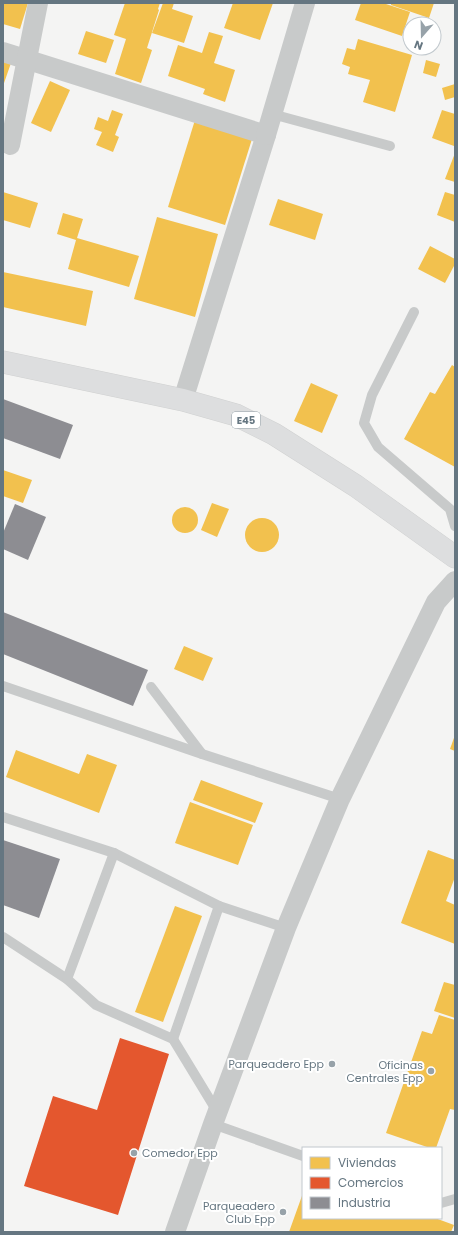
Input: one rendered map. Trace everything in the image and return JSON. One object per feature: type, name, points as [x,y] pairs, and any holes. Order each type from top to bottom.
[{"type":"highway","name":"E45","points":[[3,362],[183,400],[236,415],[274,434],[356,486],[455,557]]},
{"type":"street","points":[[10,145],[38,3]]},
{"type":"street","points":[[183,400],[266,135],[305,3]]},
{"type":"street","points":[[3,52],[266,135]]},
{"type":"street","points":[[176,1232],[286,928],[340,798],[436,602],[455,581]]},
{"type":"lane","points":[[272,114],[390,146]]},
{"type":"lane","points":[[414,312],[372,395],[364,423],[378,447],[450,509],[455,526]]},
{"type":"lane","points":[[3,686],[202,754],[340,798]]},
{"type":"lane","points":[[151,687],[202,754]]},
{"type":"lane","points":[[3,817],[114,853],[219,906],[286,928]]},
{"type":"lane","points":[[67,979],[114,853]]},
{"type":"lane","points":[[173,1039],[219,906]]},
{"type":"lane","points":[[3,937],[67,979],[96,1005],[173,1039],[216,1119],[302,1156]]},
{"type":"lane","points":[[442,1203],[455,1199]]},
{"type":"building: Viviendas","points":[[3,3],[28,3],[20,29],[3,24]]},
{"type":"building: Viviendas","points":[[125,3],[160,3],[147,48],[152,50],[141,83],[115,74],[126,39],[114,35]]},
{"type":"building: Viviendas","points":[[163,3],[174,3],[172,9],[193,16],[184,43],[152,33]]},
{"type":"building: Viviendas","points":[[233,3],[273,3],[260,40],[224,28]]},
{"type":"building: Viviendas","points":[[361,3],[383,3],[410,12],[409,16],[402,16],[402,36],[355,20]]},
{"type":"building: Viviendas","points":[[391,3],[434,3],[430,16],[423,16],[391,5]]},
{"type":"building: Viviendas","points":[[86,31],[114,40],[106,63],[78,54]]},
{"type":"building: Viviendas","points":[[209,32],[223,36],[214,63],[235,70],[225,102],[203,94],[205,89],[168,76],[178,45],[202,53]]},
{"type":"building: Viviendas","points":[[358,39],[402,52],[402,56],[412,56],[395,112],[363,102],[370,80],[348,74],[350,67],[342,64],[347,48],[355,50]]},
{"type":"building: Viviendas","points":[[426,60],[440,64],[436,77],[423,73]]},
{"type":"building: Viviendas","points":[[3,61],[11,63],[3,86]]},
{"type":"building: Viviendas","points":[[50,81],[70,90],[51,132],[31,123]]},
{"type":"building: Viviendas","points":[[455,84],[455,97],[445,100],[442,88]]},
{"type":"building: Viviendas","points":[[112,110],[123,114],[115,135],[119,137],[113,152],[96,145],[102,132],[94,129],[98,117],[108,121]]},
{"type":"building: Viviendas","points":[[442,110],[455,114],[454,146],[432,138]]},
{"type":"building: Viviendas","points":[[195,120],[252,139],[225,225],[168,207]]},
{"type":"building: Viviendas","points":[[455,153],[455,182],[445,179]]},
{"type":"building: Viviendas","points":[[3,192],[38,203],[30,228],[3,220]]},
{"type":"building: Viviendas","points":[[445,192],[455,195],[455,222],[437,215]]},
{"type":"building: Viviendas","points":[[278,199],[323,214],[315,240],[269,225]]},
{"type":"building: Viviendas","points":[[63,213],[83,219],[77,238],[139,256],[129,287],[68,269],[76,240],[57,234]]},
{"type":"building: Viviendas","points":[[157,217],[218,234],[195,317],[134,299]]},
{"type":"building: Viviendas","points":[[430,246],[455,259],[455,264],[445,283],[418,269]]},
{"type":"building: Viviendas","points":[[3,272],[93,291],[86,326],[3,307]]},
{"type":"building: Viviendas","points":[[452,365],[455,367],[455,467],[404,439],[430,392],[435,394]]},
{"type":"building: Viviendas","points":[[311,383],[338,395],[322,433],[294,421]]},
{"type":"building: Viviendas","points":[[3,470],[32,480],[23,503],[3,496]]},
{"type":"building: Viviendas","points":[[212,503],[229,509],[217,537],[201,530]]},
{"type":"building: Viviendas","points":[[185,507],[194,511],[198,520],[194,529],[185,533],[176,529],[172,520],[176,511]]},
{"type":"building: Viviendas","points":[[262,518],[274,523],[279,535],[274,547],[262,552],[250,547],[245,535],[250,523]]},
{"type":"building: Viviendas","points":[[184,646],[213,658],[203,681],[174,669]]},
{"type":"building: Viviendas","points":[[455,735],[455,751],[450,749]]},
{"type":"building: Viviendas","points":[[16,750],[79,774],[87,754],[117,765],[99,813],[6,777]]},
{"type":"building: Viviendas","points":[[201,780],[263,803],[255,823],[193,800]]},
{"type":"building: Viviendas","points":[[190,802],[253,825],[238,865],[175,843]]},
{"type":"building: Viviendas","points":[[428,850],[455,860],[455,877],[446,901],[455,905],[455,944],[401,923]]},
{"type":"building: Viviendas","points":[[175,906],[202,916],[163,1022],[135,1012]]},
{"type":"building: Viviendas","points":[[444,982],[455,985],[455,1018],[434,1011]]},
{"type":"building: Viviendas","name":"Oficinas Centrales Epp","points":[[439,1015],[455,1020],[455,1110],[450,1109],[436,1147],[427,1147],[386,1133],[422,1031],[432,1034]]},
{"type":"building: Viviendas","points":[[302,1196],[302,1219],[438,1219],[454,1225],[451,1232],[289,1232]]},
{"type":"building: Comercios","points":[[120,1038],[169,1054],[118,1215],[24,1186],[53,1096],[97,1110]]},
{"type":"building: Industria","points":[[3,399],[73,425],[60,459],[3,438]]},
{"type":"building: Industria","points":[[15,504],[46,517],[28,560],[3,549],[3,533]]},
{"type":"building: Industria","points":[[3,612],[148,670],[133,706],[3,654]]},
{"type":"building: Industria","points":[[3,840],[60,859],[39,918],[3,905]]},
{"type":"place","name":"Parqueadero Epp","points":[[332,1064]]},
{"type":"place","name":"Oficinas Centrales Epp","points":[[431,1071]]},
{"type":"place","name":"Comedor Epp","points":[[134,1153]]},
{"type":"place","name":"Parqueadero Club Epp","points":[[283,1212]]}]
